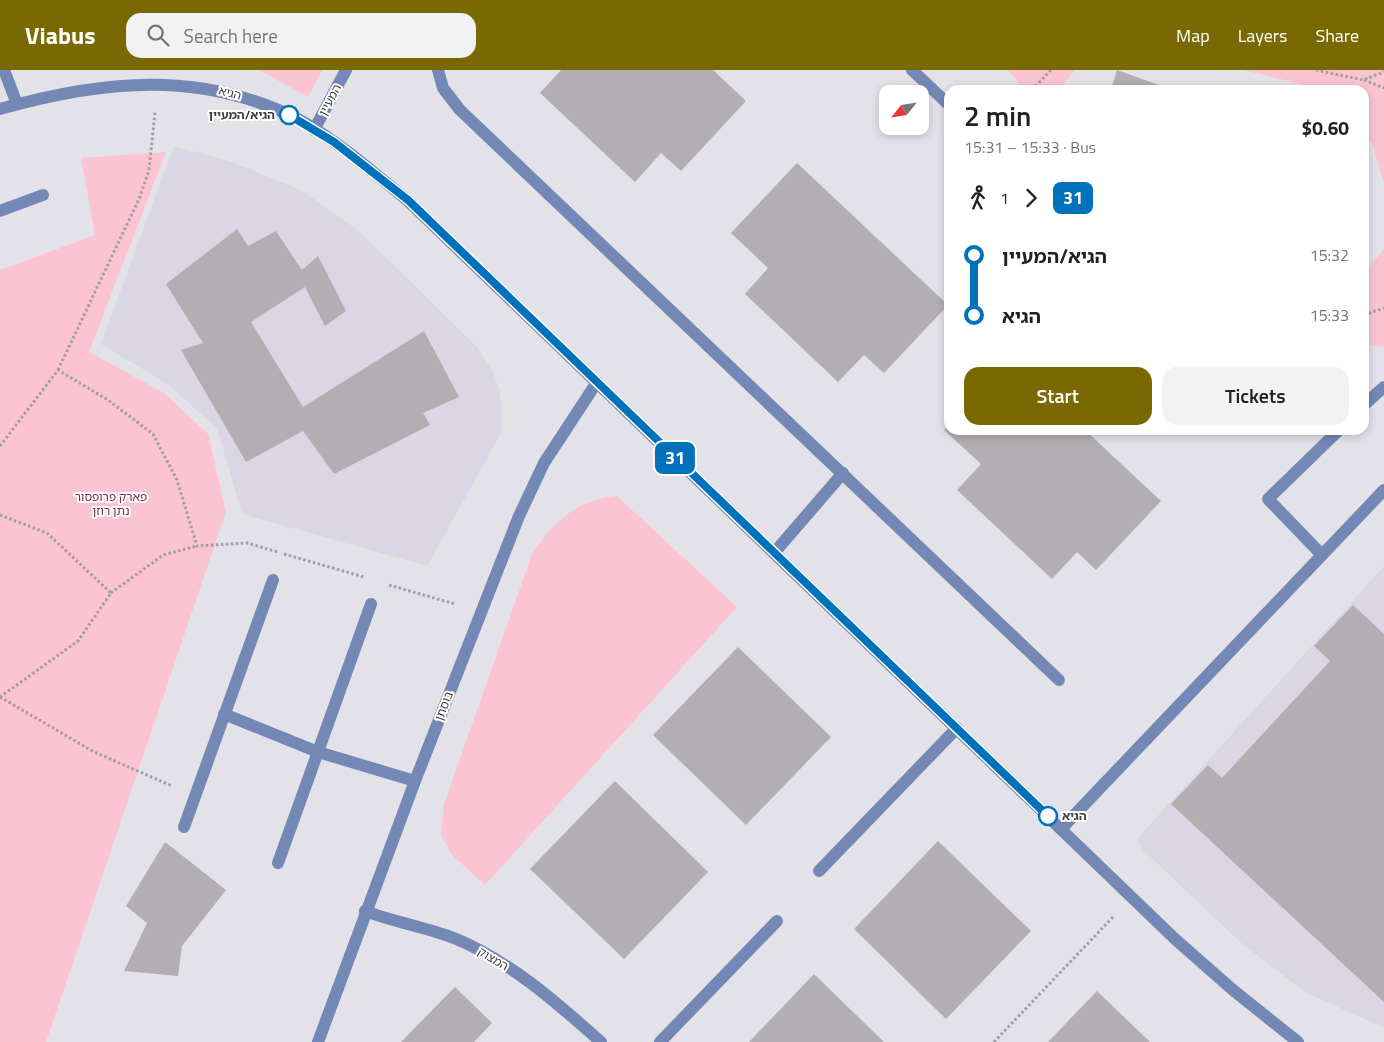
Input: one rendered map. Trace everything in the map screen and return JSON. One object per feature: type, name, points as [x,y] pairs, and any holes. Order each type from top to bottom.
[{"type":"street","points":[[4,70],[18,104]]},
{"type":"street","name":"המעיין","points":[[314,130],[346,70]]},
{"type":"street","points":[[438,70],[443,88],[460,110],[1059,680]]},
{"type":"street","points":[[912,70],[944,101]]},
{"type":"street","name":"הגיא","points":[[0,110],[18,104],[96,87],[158,83],[185,84],[225,91],[262,103],[299,120],[334,142],[408,200],[1132,897],[1233,990],[1298,1042]]},
{"type":"street","points":[[0,210],[44,195]]},
{"type":"street","name":"בוסתן","points":[[318,1042],[415,781],[480,611],[519,516],[544,463],[597,382]]},
{"type":"street","points":[[1369,402],[1384,388]]},
{"type":"street","points":[[1322,555],[1268,499],[1334,435]]},
{"type":"street","points":[[774,553],[842,473]]},
{"type":"street","points":[[1061,829],[1384,490]]},
{"type":"street","points":[[184,827],[273,580]]},
{"type":"street","points":[[278,862],[371,604]]},
{"type":"street","points":[[224,714],[318,752],[415,781]]},
{"type":"street","points":[[819,871],[957,728]]},
{"type":"street","name":"המצוק","points":[[366,911],[438,933],[488,955],[552,999],[601,1042]]},
{"type":"street","points":[[660,1042],[777,921]]},
{"type":"path","points":[[1037,85],[1051,70]]},
{"type":"path","points":[[1316,70],[1363,80],[1384,88]]},
{"type":"path","points":[[1363,80],[1384,72]]},
{"type":"path","points":[[0,446],[58,370],[139,199],[149,170],[158,83]]},
{"type":"path","points":[[1369,313],[1384,308]]},
{"type":"path","points":[[58,370],[108,400],[153,434],[177,480],[197,546]]},
{"type":"path","points":[[0,515],[47,533],[111,593]]},
{"type":"path","points":[[195,796],[94,752],[0,697],[78,641],[111,593],[163,555],[197,546],[247,543],[368,578]]},
{"type":"path","points":[[387,584],[480,611]]},
{"type":"path","points":[[994,1042],[1132,897]]},
{"type":"shaded area","points":[[174,146],[232,162],[301,190],[359,231],[477,347],[492,370],[500,391],[502,419],[500,435],[427,566],[242,514],[217,428],[166,383],[101,344]]},
{"type":"shaded area","points":[[1384,566],[1384,1028],[1305,992],[1240,942],[1142,849],[1137,839]]},
{"type":"green space","points":[[259,70],[322,70],[308,97]]},
{"type":"green space","points":[[1008,70],[1075,70],[1062,85],[1020,85]]},
{"type":"green space","points":[[1243,70],[1384,70],[1384,184],[1372,143],[1369,140],[1369,85],[1305,85]]},
{"type":"green space","name":"פארק פרופסור נתן רוזן","points":[[166,152],[89,352],[164,393],[208,434],[226,512],[46,1042],[0,1042],[0,270],[95,235],[81,158]]},
{"type":"green space","points":[[1384,249],[1384,347],[1369,345],[1369,267]]},
{"type":"green space","points":[[617,496],[737,607],[485,885],[452,855],[441,835],[444,804],[532,554],[540,542],[567,514],[590,502]]},
{"type":"building","points":[[561,70],[713,70],[746,101],[681,171],[661,153],[635,182],[540,93]]},
{"type":"building","points":[[1117,70],[1159,85],[1112,85]]},
{"type":"building","points":[[797,163],[944,301],[944,309],[884,373],[864,355],[838,382],[745,294],[768,268],[731,233]]},
{"type":"building","points":[[237,229],[248,246],[276,231],[302,270],[318,256],[346,311],[325,326],[305,287],[251,322],[303,407],[424,331],[459,397],[423,413],[430,425],[334,474],[303,431],[246,462],[181,350],[203,343],[166,284]]},
{"type":"building","points":[[949,435],[1090,435],[1161,501],[1096,570],[1077,552],[1052,579],[957,490],[981,464]]},
{"type":"building","points":[[1353,605],[1384,634],[1384,1002],[1171,804],[1208,765],[1222,778],[1330,661],[1314,646]]},
{"type":"building","points":[[738,647],[831,737],[746,825],[653,735]]},
{"type":"building","points":[[615,781],[708,872],[624,959],[530,869]]},
{"type":"building","points":[[938,841],[1031,931],[946,1019],[854,929]]},
{"type":"building","points":[[165,842],[226,890],[182,946],[178,976],[124,971],[147,923],[126,906]]},
{"type":"building","points":[[814,974],[884,1042],[749,1042]]},
{"type":"building","points":[[455,987],[492,1023],[474,1042],[401,1042]]},
{"type":"building","points":[[1097,991],[1150,1042],[1048,1042]]},
{"type":"bus line","name":"31","points":[[289,115],[334,142],[408,200],[1048,816]]},
{"type":"place","name":"הגיא/המעיין","points":[[289,115]]},
{"type":"place","name":"הגיא","points":[[1048,816]]}]
